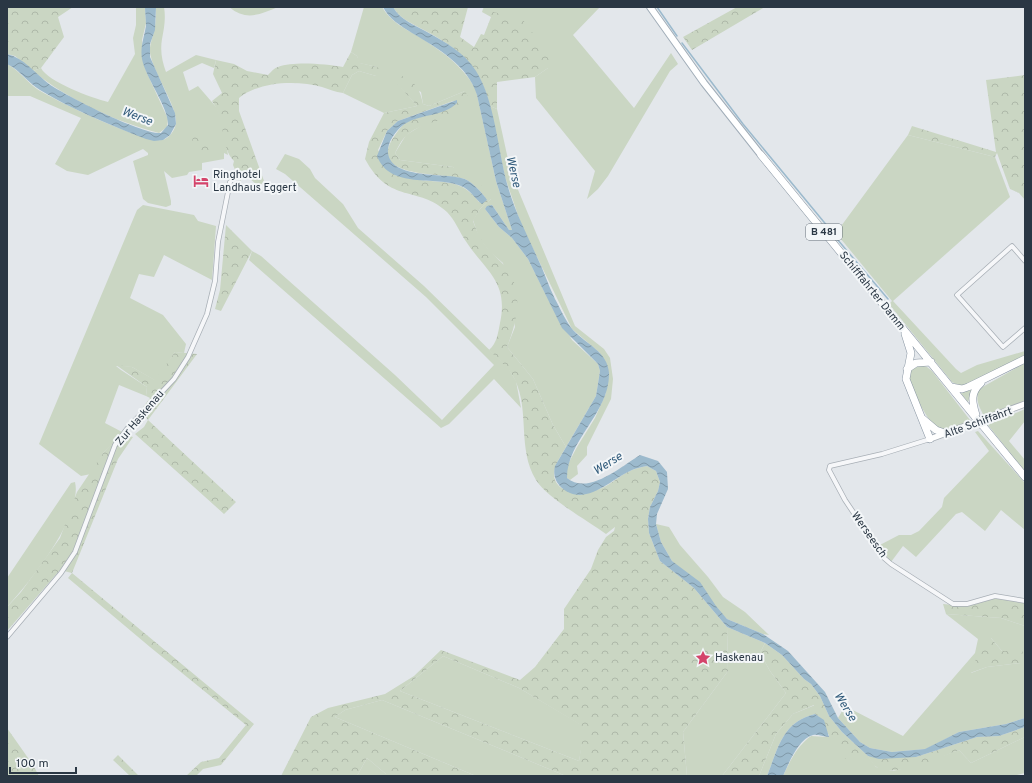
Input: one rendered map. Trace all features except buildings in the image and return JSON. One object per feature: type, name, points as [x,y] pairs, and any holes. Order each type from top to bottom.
[{"type":"highway","name":"Schifffahrter Damm","points":[[761,155],[1025,477]]},
{"type":"highway","name":"B 481","points":[[904,330],[911,352],[906,379],[930,439]]},
{"type":"highway","points":[[951,387],[962,389],[985,380],[1025,360]]},
{"type":"highway","points":[[907,369],[916,363],[930,362]]},
{"type":"highway","points":[[976,418],[972,397],[974,391],[985,380]]},
{"type":"highway","name":"B 481","points":[[922,417],[936,430],[947,434]]},
{"type":"main road","name":"Schifffahrter Damm","points":[[650,7],[704,83],[761,155]]},
{"type":"street","name":"Zur Haskenau","points":[[7,637],[62,574],[74,552],[115,445],[174,379],[188,357],[207,314],[215,281],[218,242],[230,182]]},
{"type":"street","points":[[1025,261],[1012,246],[957,295],[1004,347],[1025,328]]},
{"type":"street","name":"Alte Schiffahrt","points":[[930,439],[1025,404]]},
{"type":"street","name":"Werseesch","points":[[930,439],[882,454],[830,466],[832,476],[845,500],[884,558],[891,564],[953,604],[967,604],[994,596],[1025,601]]},
{"type":"green space","points":[[7,7],[73,7],[58,17],[64,37],[41,68],[33,71],[15,56],[7,54]]},
{"type":"green space","points":[[136,7],[145,7],[146,23],[142,40],[146,71],[168,119],[167,127],[159,133],[126,123],[76,100],[33,71],[41,68],[52,79],[61,84],[108,102],[135,54],[133,38],[136,25]]},
{"type":"green space","points":[[156,7],[164,7],[165,19],[161,52],[166,72],[196,55],[216,60],[214,68],[202,63],[183,72],[189,91],[198,86],[217,108],[223,125],[228,155],[224,153],[224,159],[202,163],[202,170],[189,172],[187,175],[172,178],[164,171],[171,201],[171,205],[166,207],[148,203],[143,199],[133,161],[148,155],[148,153],[143,149],[88,175],[67,171],[55,164],[81,118],[30,96],[7,96],[7,64],[37,89],[80,111],[137,135],[162,140],[167,138],[173,131],[176,122],[170,100],[153,64],[150,53],[155,25]]},
{"type":"green space","points":[[229,7],[278,7],[259,14],[247,15],[241,14]]},
{"type":"green space","points":[[364,7],[382,7],[385,12],[398,24],[451,59],[465,73],[476,90],[496,181],[512,230],[509,230],[492,205],[485,209],[499,227],[512,238],[528,259],[546,295],[572,340],[598,364],[600,371],[596,396],[566,447],[553,425],[533,379],[507,347],[515,327],[503,263],[490,252],[479,238],[473,220],[480,209],[491,199],[453,167],[400,160],[395,153],[406,135],[424,124],[441,119],[465,91],[429,106],[423,104],[421,92],[395,80],[417,106],[384,113],[343,93],[352,75],[359,71],[376,76],[377,67],[359,63],[357,56],[351,52]]},
{"type":"green space","points":[[393,7],[468,7],[460,37],[474,47],[481,34],[484,35],[491,17],[482,12],[483,9],[523,20],[551,57],[548,68],[535,77],[497,82],[497,109],[490,106],[480,79],[466,59],[446,43],[402,17]]},
{"type":"green space","points":[[484,7],[600,7],[573,35],[634,108],[671,53],[678,64],[670,71],[608,176],[598,189],[587,199],[595,171],[536,98],[535,77],[548,68],[483,9]]},
{"type":"green space","points":[[737,7],[765,7],[692,50],[683,37]]},
{"type":"green space","points":[[351,52],[357,56],[360,63],[377,67],[382,71],[376,76],[359,71],[352,75],[343,93],[312,85],[290,83],[268,85],[257,88],[239,98],[239,111],[264,181],[259,187],[246,175],[240,181],[233,165],[234,161],[227,148],[219,116],[212,101],[222,93],[213,74],[216,60],[234,64],[247,71],[268,75],[277,68],[292,64],[319,64],[343,67]]},
{"type":"green space","points":[[1025,75],[1025,200],[1019,193],[1010,189],[997,153],[995,157],[908,135],[912,126],[996,152],[986,80]]},
{"type":"green space","points":[[403,76],[411,81],[419,91],[423,104],[429,106],[465,91],[468,97],[464,105],[450,116],[423,126],[407,135],[395,153],[400,160],[453,167],[477,181],[491,196],[491,199],[480,209],[473,221],[484,244],[502,263],[514,282],[517,293],[516,315],[507,347],[533,379],[553,425],[566,447],[554,471],[554,476],[559,486],[563,489],[575,492],[595,490],[606,486],[632,470],[647,466],[656,471],[660,482],[658,491],[650,507],[648,519],[649,533],[660,561],[694,588],[727,627],[728,671],[683,732],[687,776],[566,776],[382,700],[345,710],[335,717],[476,776],[386,776],[386,774],[367,758],[357,776],[281,776],[311,717],[328,708],[385,694],[414,676],[441,650],[520,680],[535,667],[564,629],[564,609],[591,569],[598,550],[606,537],[614,531],[615,527],[606,534],[568,509],[542,487],[536,480],[530,468],[525,443],[522,404],[515,380],[504,364],[489,350],[497,338],[502,309],[498,286],[493,277],[465,240],[447,212],[436,204],[394,189],[384,183],[365,159],[369,142],[384,113],[417,106],[394,80]],"holes":[[[453,101],[458,101],[448,109],[413,119],[403,125],[393,138],[388,151],[390,160],[398,167],[410,171],[465,179],[485,197],[479,202],[466,189],[459,186],[445,182],[417,180],[395,175],[378,150],[387,131],[398,121]],[[443,656],[519,688],[584,727],[579,761],[400,691]]]},
{"type":"green space","points":[[490,106],[497,109],[511,173],[575,326],[604,349],[610,358],[613,379],[611,399],[587,447],[587,455],[577,466],[578,474],[570,480],[567,478],[567,466],[595,418],[606,393],[600,353],[572,329],[521,224],[505,177]]},
{"type":"green space","points":[[193,135],[212,145],[208,156],[191,149]]},
{"type":"green space","points":[[908,135],[995,157],[1010,197],[893,301],[961,373],[977,365],[1025,351],[1025,356],[975,381],[960,386],[952,382],[889,304],[892,301],[836,233]]},
{"type":"green space","points":[[285,154],[299,159],[310,169],[315,178],[343,204],[358,228],[424,286],[508,368],[516,381],[521,408],[494,379],[449,424],[441,428],[249,260],[252,251],[261,256],[395,375],[442,420],[494,365],[426,297],[285,174],[276,169]]},
{"type":"green space","points":[[143,205],[194,215],[198,221],[216,226],[212,280],[164,255],[154,277],[139,274],[130,298],[163,315],[186,344],[184,353],[175,352],[156,381],[132,367],[116,366],[147,387],[146,396],[119,385],[105,423],[124,433],[104,452],[91,474],[81,476],[39,444],[137,210]]},
{"type":"green space","points":[[226,225],[252,251],[221,311],[215,309],[220,290]]},
{"type":"green space","points":[[175,352],[197,354],[148,420],[141,410],[150,398],[146,396],[147,387],[116,365],[132,367],[155,380]]},
{"type":"green space","points":[[1025,363],[1025,400],[1016,405],[984,416],[979,406],[979,389]]},
{"type":"green space","points":[[921,365],[932,371],[970,420],[966,420],[967,423],[952,429],[943,429],[937,427],[932,422],[922,408],[909,378],[911,370]]},
{"type":"green space","points":[[972,390],[968,402],[960,392]]},
{"type":"green space","points":[[1025,409],[1025,421],[1009,441],[1025,460],[1025,472],[988,425]]},
{"type":"green space","points":[[148,420],[236,502],[224,514],[135,434],[144,427]]},
{"type":"green space","points":[[978,431],[1025,483],[1025,530],[1001,510],[985,531],[962,512],[956,514],[916,557],[903,546],[891,562],[878,546],[899,535],[911,535],[919,531],[942,507],[944,498],[989,451],[975,432]]},
{"type":"green space","points":[[121,434],[133,437],[118,459],[72,573],[60,570],[7,631],[7,607],[21,592],[60,538],[77,492],[104,452]]},
{"type":"green space","points":[[75,482],[75,496],[71,512],[63,530],[41,565],[7,607],[7,578],[71,483]]},
{"type":"green space","points":[[656,524],[669,527],[680,545],[723,597],[745,612],[769,635],[763,634],[727,619],[672,561],[661,542]]},
{"type":"green space","points":[[72,573],[254,724],[221,765],[203,769],[196,776],[186,776],[201,762],[219,758],[246,725],[68,578]]},
{"type":"green space","points":[[995,598],[1025,603],[1025,626],[1001,618],[946,614],[943,604],[966,606]]},
{"type":"green space","points":[[946,614],[1001,618],[1025,626],[1025,718],[1006,724],[959,732],[926,749],[892,752],[870,748],[860,742],[838,718],[845,706],[903,736],[975,653],[978,639]],"holes":[[[991,638],[1002,651],[1021,663],[987,667],[971,673]]]},
{"type":"green space","points":[[727,627],[765,643],[760,653],[770,671],[786,693],[722,776],[687,776],[683,732],[728,671]]},
{"type":"green space","points":[[990,637],[1002,651],[1023,651],[1021,663],[987,667],[970,673],[979,652]]},
{"type":"green space","points":[[765,643],[782,655],[804,679],[811,684],[820,696],[829,716],[842,732],[868,756],[845,759],[840,744],[829,735],[824,722],[815,714],[814,705],[793,714],[776,734],[759,776],[722,776],[786,693],[770,671],[760,653]]},
{"type":"green space","points":[[443,656],[519,688],[585,727],[579,761],[400,691]]},
{"type":"green space","points":[[382,700],[566,776],[476,776],[335,717],[345,710]]},
{"type":"green space","points":[[815,705],[815,714],[795,723],[788,730],[778,747],[767,776],[759,776],[776,734],[793,714]]},
{"type":"green space","points":[[1025,727],[1025,737],[971,763],[959,750],[917,766],[904,769],[883,770],[875,766],[868,756],[916,757],[977,737],[999,736]]},
{"type":"green space","points":[[7,728],[33,765],[39,776],[7,776]]},
{"type":"green space","points":[[829,734],[842,745],[868,756],[876,767],[893,771],[917,765],[959,750],[971,763],[1025,737],[1025,773],[1013,776],[783,776],[794,754],[806,740],[811,736],[829,737]]},
{"type":"green space","points":[[118,755],[139,776],[130,776],[113,760]]},
{"type":"green space","points":[[367,758],[386,774],[386,776],[357,776]]},
{"type":"water","points":[[145,7],[156,7],[155,30],[150,44],[150,57],[175,113],[176,124],[170,135],[163,140],[154,141],[146,139],[79,111],[40,90],[7,64],[7,54],[19,59],[49,84],[71,97],[122,122],[152,132],[161,133],[168,125],[165,110],[144,67],[142,59],[142,46],[146,26]]},
{"type":"water","points":[[383,7],[393,7],[404,19],[454,48],[466,58],[476,71],[488,96],[511,196],[553,294],[570,327],[601,354],[608,366],[609,373],[607,387],[603,401],[574,451],[569,464],[567,478],[575,483],[585,484],[595,482],[615,472],[640,455],[658,461],[667,472],[668,489],[657,514],[656,524],[661,542],[672,561],[700,582],[716,606],[727,619],[763,634],[788,651],[825,692],[838,718],[860,742],[870,748],[892,752],[925,749],[959,732],[1006,724],[1025,718],[1025,727],[999,736],[977,737],[916,757],[879,759],[868,756],[842,732],[829,716],[820,696],[811,684],[804,679],[782,655],[765,643],[727,627],[694,588],[660,561],[649,533],[648,519],[650,507],[658,491],[660,482],[656,471],[647,466],[635,469],[598,490],[580,495],[571,493],[560,486],[555,478],[555,466],[596,396],[600,371],[598,364],[562,328],[528,259],[512,238],[499,227],[485,209],[487,206],[492,205],[509,230],[512,230],[496,181],[477,95],[473,84],[467,75],[450,58],[396,22]]},
{"type":"water","points":[[457,100],[457,103],[451,108],[415,119],[402,126],[392,138],[388,153],[391,161],[398,167],[408,171],[465,179],[477,188],[485,197],[487,200],[482,204],[467,189],[461,186],[439,181],[402,178],[383,167],[377,156],[387,131],[398,121]]},
{"type":"water","points":[[815,714],[824,720],[829,737],[813,735],[808,737],[798,746],[783,776],[767,776],[778,747],[788,730],[795,723]]},
{"type":"waterway","points":[[657,7],[677,36]]},
{"type":"waterway","points":[[682,43],[743,124],[833,233]]},
{"type":"waterway","points":[[837,239],[888,299]]},
{"type":"place","name":"Ringhotel Landhaus Eggert","points":[[201,181]]},
{"type":"place","name":"Haskenau","points":[[703,658]]},
{"type":"water label","name":"Werse","points":[[137,117]]},
{"type":"water label","name":"Werse","points":[[513,172]]},
{"type":"water label","name":"Werse","points":[[608,464]]},
{"type":"water label","name":"Werse","points":[[845,707]]}]
